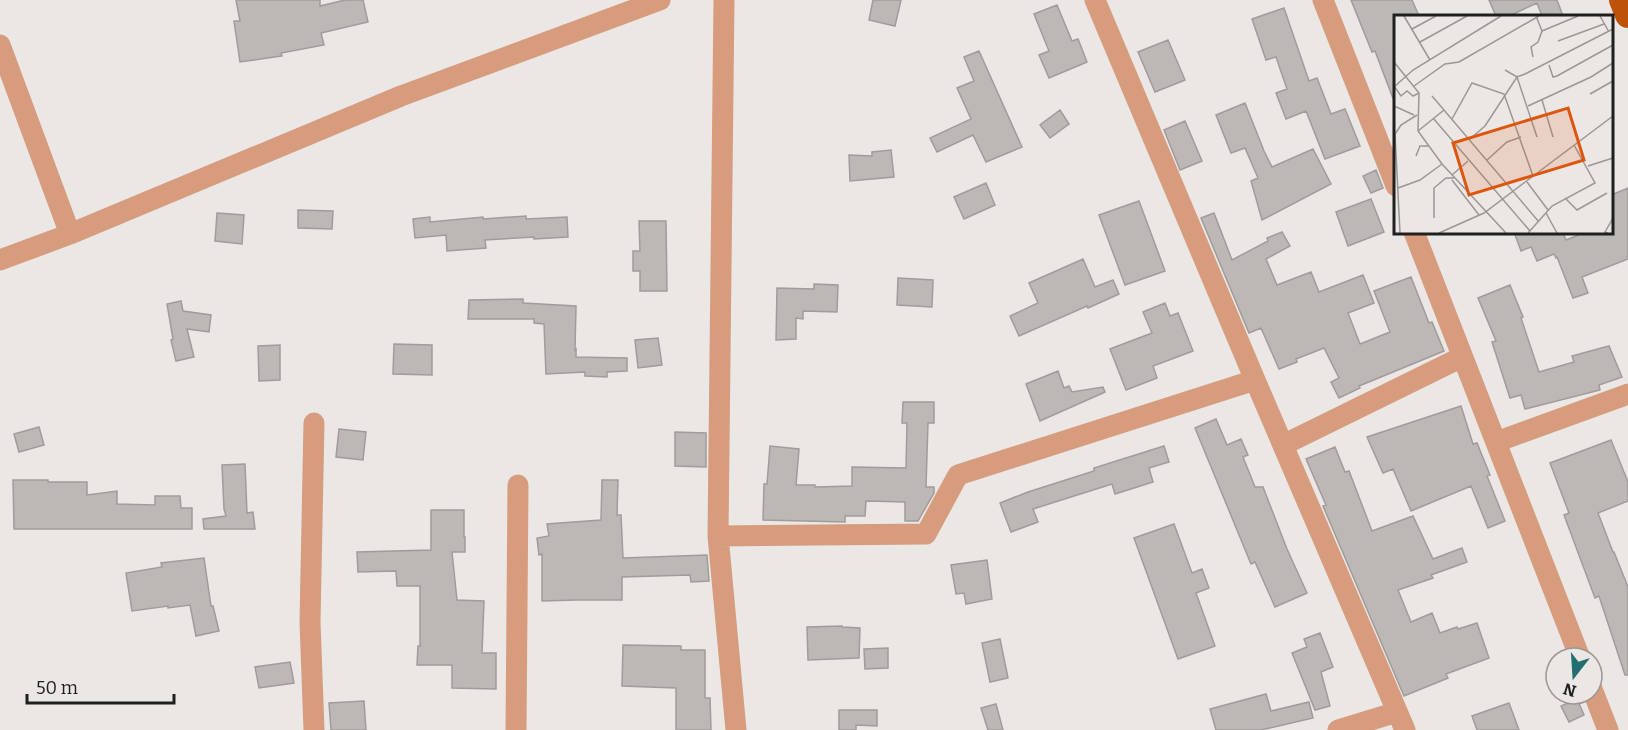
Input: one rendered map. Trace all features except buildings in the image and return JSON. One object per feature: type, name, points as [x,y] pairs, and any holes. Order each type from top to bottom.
[{"type":"main road","points":[[1622,0],[1628,15]]},
{"type":"street","points":[[0,260],[70,234],[401,96],[660,0]]},
{"type":"street","points":[[724,0],[718,536],[736,730]]},
{"type":"street","points":[[1095,0],[1401,721],[1338,730]]},
{"type":"street","points":[[1323,0],[1394,183]]},
{"type":"street","points":[[0,45],[70,234]]},
{"type":"street","points":[[1415,234],[1575,646]]},
{"type":"street","points":[[1283,445],[1462,357]]},
{"type":"street","points":[[718,536],[926,534],[958,475],[1255,380]]},
{"type":"street","points":[[1496,442],[1628,394]]},
{"type":"street","points":[[314,423],[310,622],[314,730]]},
{"type":"street","points":[[516,730],[518,485]]},
{"type":"street","points":[[1599,706],[1608,730]]}]
